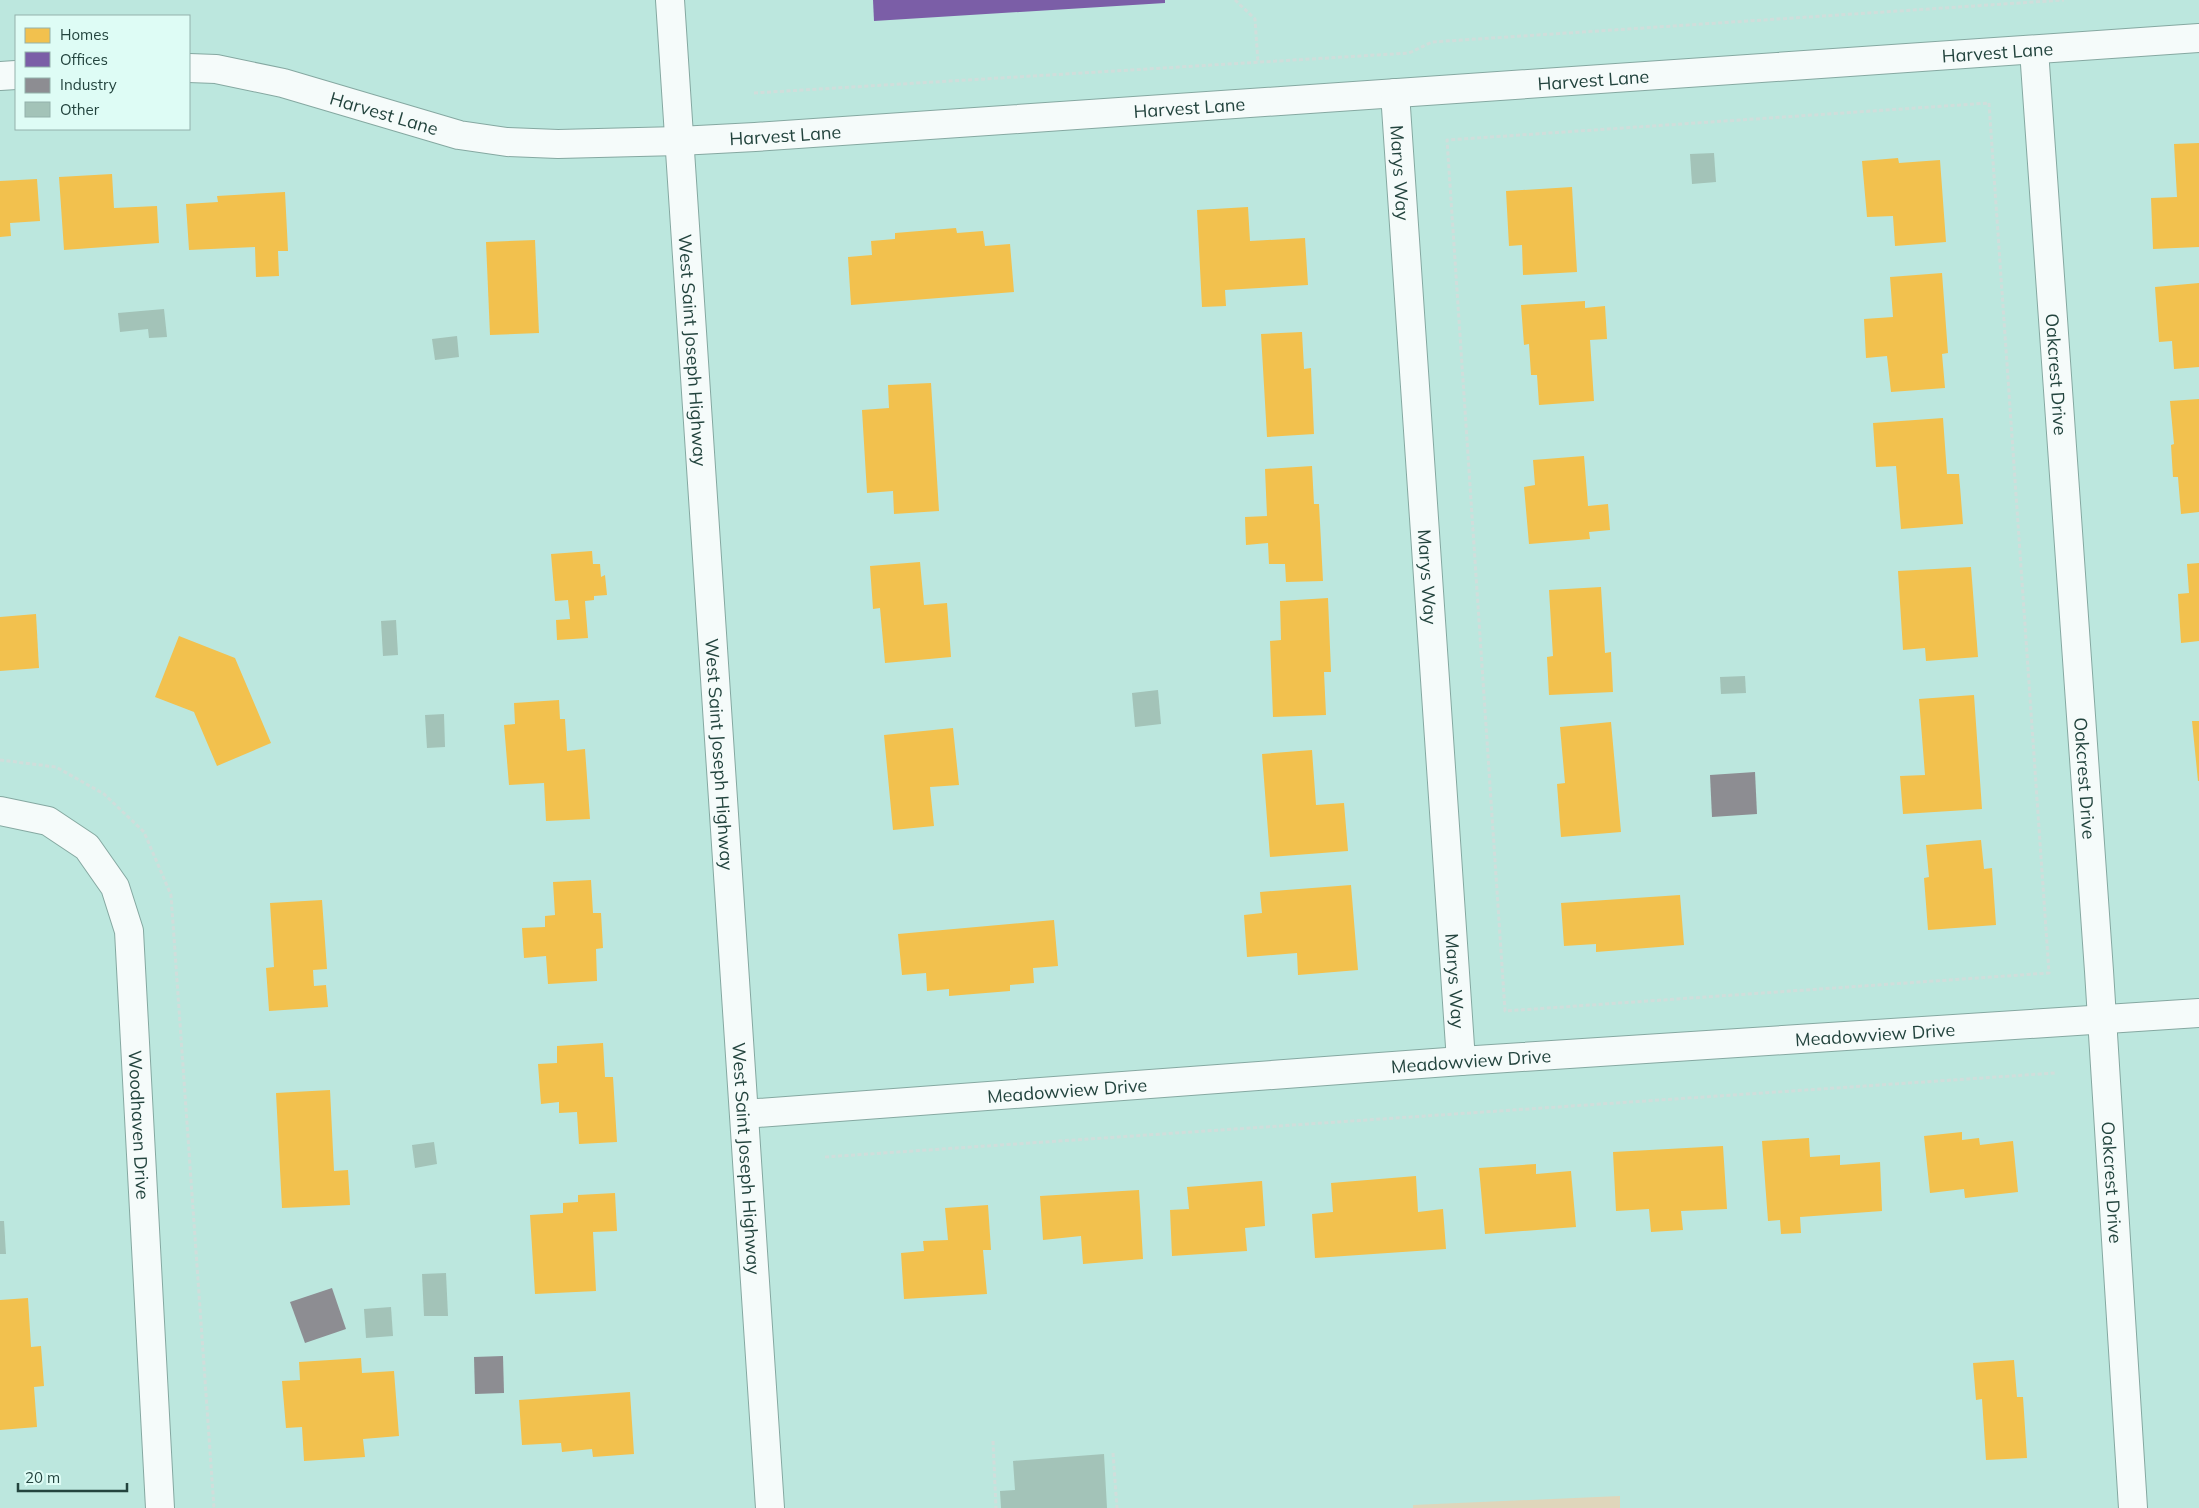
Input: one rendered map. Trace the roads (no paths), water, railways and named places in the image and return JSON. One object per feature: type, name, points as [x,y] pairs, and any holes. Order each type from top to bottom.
[{"type":"street","name":"West Saint Joseph Highway","points":[[670,0],[770,1508]]},
{"type":"street","name":"Harvest Lane","points":[[190,68],[216,69],[283,83],[441,130],[507,142],[558,144],[679,142],[2199,38]]},
{"type":"street","name":"Oakcrest Drive","points":[[2034,50],[2094,892],[2100,1019],[2133,1508]]},
{"type":"street","points":[[0,76],[15,75]]},
{"type":"street","name":"Marys Way","points":[[1395,93],[1461,1061]]},
{"type":"street","name":"Woodhaven Drive","points":[[0,811],[48,821],[87,847],[114,887],[129,931],[160,1508]]},
{"type":"street","name":"Meadowview Drive","points":[[744,1114],[1461,1061],[2199,1013]]}]
